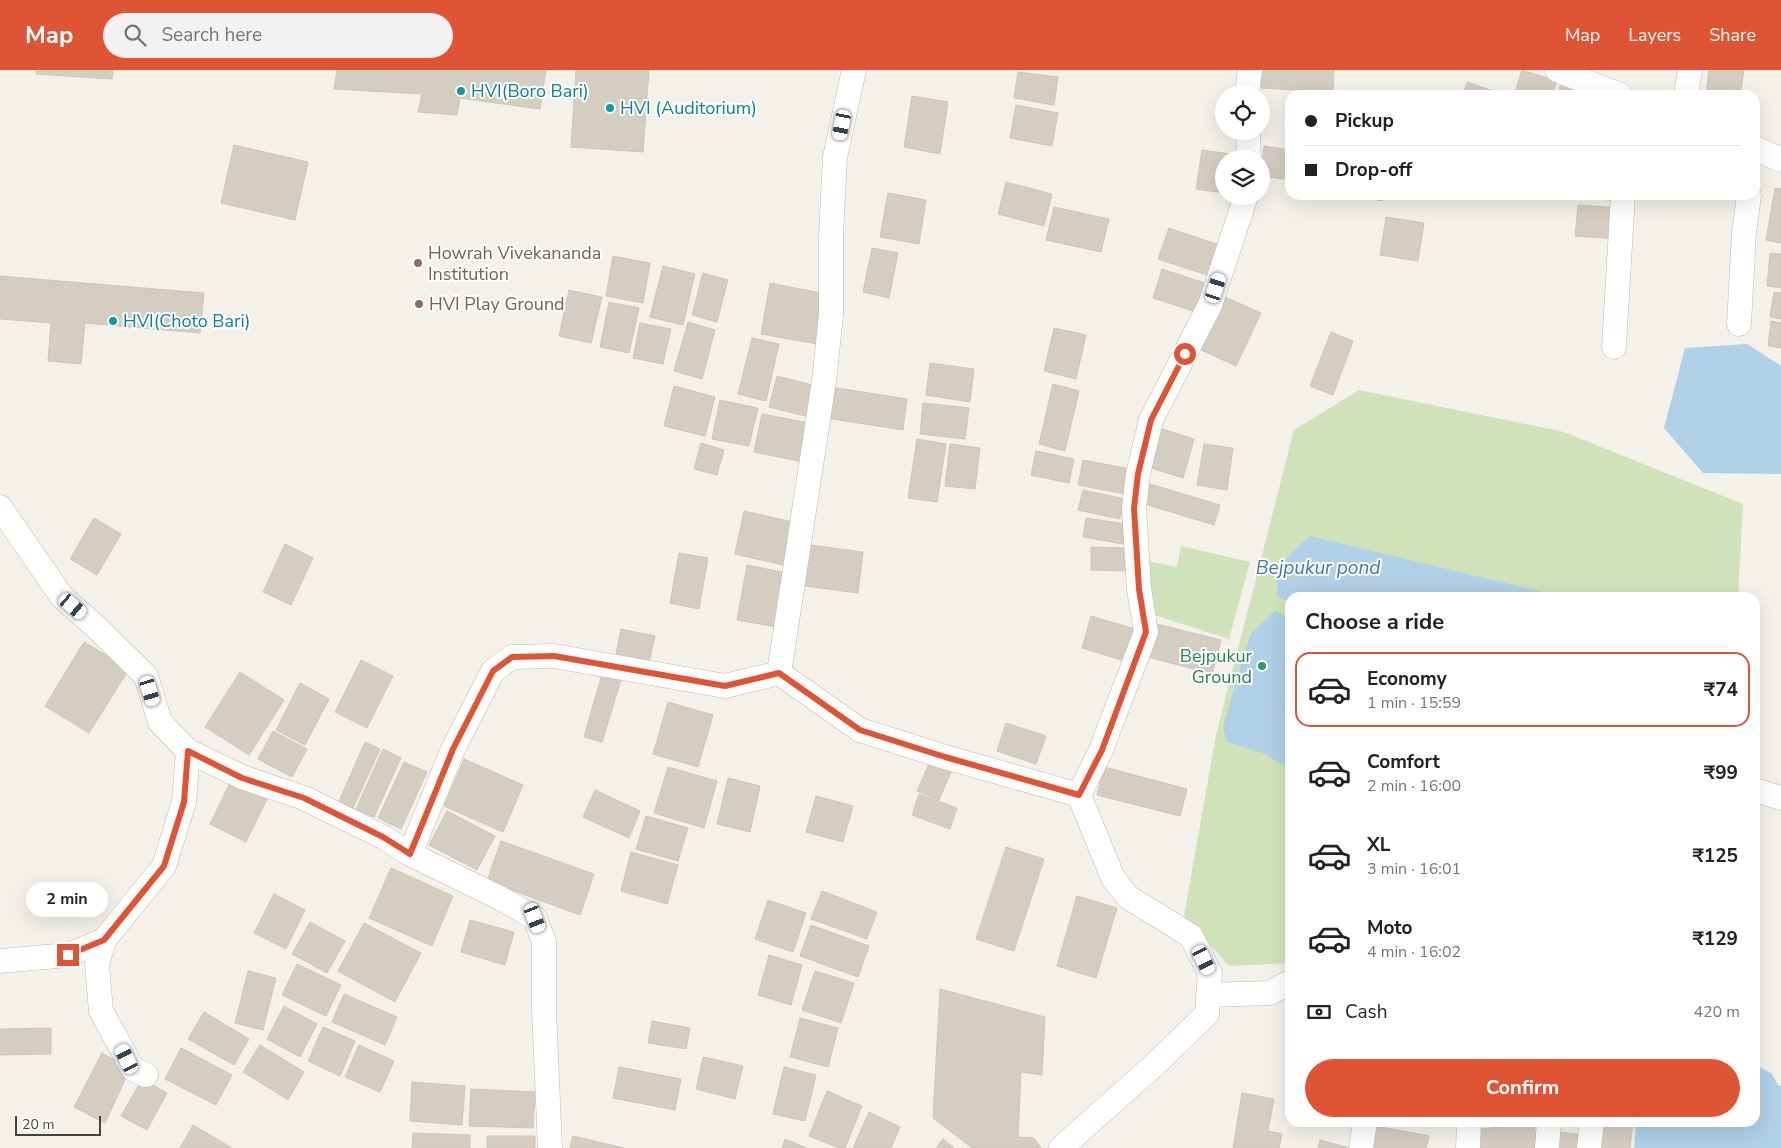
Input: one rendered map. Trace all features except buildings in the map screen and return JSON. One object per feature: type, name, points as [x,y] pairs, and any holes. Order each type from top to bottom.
[{"type":"street","points":[[779,673],[824,381],[832,315],[830,236],[835,157],[854,70]]},
{"type":"street","points":[[1248,85],[1250,70]]},
{"type":"street","points":[[1557,70],[1607,90]]},
{"type":"street","points":[[1687,90],[1690,70]]},
{"type":"street","points":[[1760,150],[1781,160]]},
{"type":"street","points":[[1614,347],[1623,200]]},
{"type":"street","points":[[1739,324],[1744,233],[1748,200]]},
{"type":"street","points":[[1061,1148],[1207,1014],[1210,973],[1192,936],[1128,897],[1113,878],[1079,795],[1102,750],[1146,632],[1139,589],[1134,508],[1138,474],[1151,420],[1210,305],[1243,205]]},
{"type":"street","points":[[0,507],[62,597],[94,625],[146,676],[160,722],[188,751],[242,778],[304,798],[383,837],[410,854],[500,898],[535,918],[544,942],[544,1010],[550,1148]]},
{"type":"street","points":[[410,854],[453,749],[493,671],[512,657],[554,656],[725,686],[779,673],[860,730],[945,757],[1079,795]]},
{"type":"street","points":[[146,1075],[133,1069],[101,1011],[97,965],[104,940],[164,866],[184,802],[188,751]]},
{"type":"street","points":[[1760,792],[1781,798]]},
{"type":"street","points":[[0,961],[68,955],[104,940]]},
{"type":"street","points":[[1208,996],[1270,994],[1285,985]]},
{"type":"street","points":[[1361,1148],[1364,1127]]},
{"type":"street","points":[[1468,1148],[1469,1127]]},
{"type":"street","points":[[1548,1148],[1549,1127]]},
{"type":"street","points":[[1589,1148],[1591,1127]]},
{"type":"green space","name":"Bejpukur Ground","points":[[1359,390],[1564,432],[1743,504],[1738,592],[1285,592],[1285,963],[1229,966],[1184,916],[1216,735],[1294,430]]},
{"type":"green space","points":[[1181,546],[1250,562],[1229,639],[1151,614],[1146,561],[1177,567]]},
{"type":"water","points":[[1747,344],[1781,366],[1781,474],[1703,473],[1664,428],[1685,348]]},
{"type":"water","name":"Bejpukur pond","points":[[1310,536],[1542,592],[1285,592],[1285,600],[1277,596],[1277,585],[1281,568],[1289,555]]},
{"type":"water","name":"Bejpukur pond","points":[[1275,611],[1285,616],[1285,766],[1263,753],[1227,742],[1223,728],[1252,632]]},
{"type":"water","points":[[1760,1067],[1772,1074],[1778,1085],[1781,1086],[1781,1148],[1634,1148],[1636,1127],[1760,1127]]},
{"type":"place","name":"HVI(Boro Bari)","points":[[461,91]]},
{"type":"place","name":"HVI (Auditorium)","points":[[610,108]]},
{"type":"place","name":"Howrah Vivekananda Institution","points":[[418,263]]},
{"type":"place","name":"HVI Play Ground","points":[[419,304]]},
{"type":"place","name":"HVI(Choto Bari)","points":[[113,321]]},
{"type":"place","name":"Bejpukur Ground","points":[[1262,666]]},
{"type":"route","points":[[68,955],[104,940],[164,866],[184,802],[188,751],[242,778],[304,798],[383,837],[410,854],[453,749],[493,671],[512,657],[554,656],[622,670],[725,686],[779,673],[860,730],[945,757],[1079,795],[1102,750],[1146,632],[1139,589],[1134,508],[1138,474],[1151,420],[1185,354]]}]
